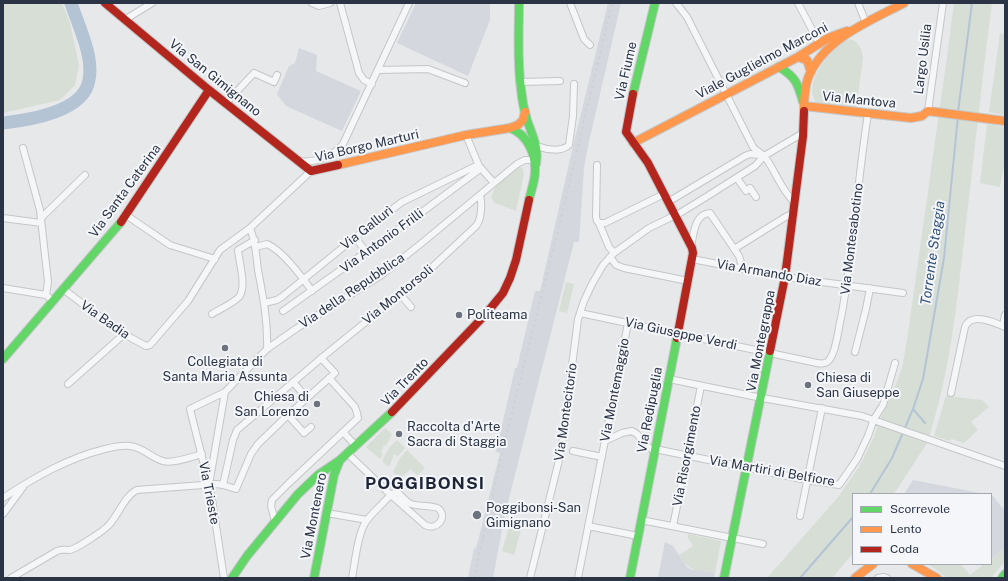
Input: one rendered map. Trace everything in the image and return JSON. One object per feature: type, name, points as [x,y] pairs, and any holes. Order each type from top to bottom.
[{"type":"main road","name":"Via San Gimignano","points":[[105,3],[126,19],[209,90],[311,171]]},
{"type":"main road","points":[[519,3],[519,82],[525,112],[537,146]]},
{"type":"main road","name":"Via Fiume","points":[[655,3],[626,128],[627,134],[648,163],[691,246]]},
{"type":"main road","name":"Viale Guglielmo Marconi","points":[[633,143],[798,57],[819,43],[840,33],[850,32],[904,3]]},
{"type":"main road","points":[[804,106],[807,85],[811,72],[826,50],[850,32]]},
{"type":"main road","points":[[798,57],[807,60],[811,72]]},
{"type":"main road","points":[[778,67],[790,73],[794,78],[804,106]]},
{"type":"main road","name":"Via Santa Caterina","points":[[3,359],[126,215],[209,90]]},
{"type":"main road","name":"Via Mantova","points":[[804,106],[911,118],[922,116],[928,111],[1005,122]]},
{"type":"main road","name":"Via Montegrappa","points":[[724,578],[785,277],[803,133],[804,106]]},
{"type":"main road","points":[[510,128],[520,123],[524,118],[525,112]]},
{"type":"main road","points":[[510,128],[518,130],[523,136],[529,145],[534,163]]},
{"type":"main road","name":"Via Borgo Marturi","points":[[311,171],[466,135],[510,128]]},
{"type":"main road","name":"Via Trento","points":[[232,578],[275,521],[300,492],[323,472],[340,460],[386,418],[482,319],[502,293],[510,278],[516,260],[534,184],[534,163],[538,156],[537,146]]},
{"type":"main road","name":"Via Redipuglia","points":[[630,578],[688,281],[693,252],[691,246]]},
{"type":"main road","name":"Via Montenero","points":[[314,578],[333,481],[336,468],[340,460]]},
{"type":"main road","points":[[323,472],[330,474],[333,481]]},
{"type":"main road","points":[[855,578],[872,565]]},
{"type":"main road","points":[[914,565],[937,578]]},
{"type":"street","points":[[126,19],[152,3]]},
{"type":"street","points":[[312,3],[321,6],[330,3]]},
{"type":"street","points":[[340,3],[359,73],[364,80],[372,84]]},
{"type":"street","points":[[298,161],[311,162],[329,156],[341,146],[346,139],[409,3]]},
{"type":"street","points":[[570,3],[584,38],[590,45]]},
{"type":"street","points":[[676,3],[687,17],[753,146],[757,152],[764,156],[795,203]]},
{"type":"street","points":[[798,3],[819,43]]},
{"type":"street","points":[[858,3],[866,23]]},
{"type":"street","name":"Largo Usilia","points":[[938,3],[941,11]]},
{"type":"street","name":"Largo Usilia","points":[[928,111],[943,3]]},
{"type":"street","points":[[378,70],[428,69],[465,83]]},
{"type":"street","points":[[226,103],[254,73],[274,82],[277,75]]},
{"type":"street","points":[[519,82],[560,81]]},
{"type":"street","points":[[537,146],[551,150],[566,148],[570,145],[574,84]]},
{"type":"street","name":"Via Montesabotino","points":[[829,361],[832,356],[847,285],[868,114]]},
{"type":"street","points":[[668,202],[748,154],[764,156],[803,133]]},
{"type":"street","points":[[466,135],[479,167],[494,183]]},
{"type":"street","points":[[23,148],[38,202],[41,220],[48,282],[46,296]]},
{"type":"street","name":"Via Montecitorio","points":[[530,578],[560,457],[580,313],[599,270],[612,255],[649,228],[675,215],[737,178],[757,164],[764,156]]},
{"type":"street","name":"Via della Repubblica","points":[[190,409],[225,392],[267,349],[297,328],[383,274],[521,161],[528,159],[534,163]]},
{"type":"street","points":[[597,165],[596,219],[616,265],[622,268],[688,281]]},
{"type":"street","name":"Via Gallurì","points":[[264,303],[281,298],[355,237],[405,200],[479,167]]},
{"type":"street","name":"Via Antonio Frilli","points":[[283,311],[366,252],[479,167]]},
{"type":"street","name":"Via Borgo Marturi","points":[[150,346],[188,301],[224,247],[250,228],[311,171]]},
{"type":"street","points":[[3,218],[41,220],[85,175]]},
{"type":"street","points":[[737,178],[746,191],[750,188],[756,197]]},
{"type":"street","points":[[599,223],[664,194]]},
{"type":"street","name":"Via Montorsoli","points":[[223,485],[231,447],[236,432],[321,358],[430,269],[478,224],[481,205],[480,195]]},
{"type":"street","points":[[691,246],[697,221],[706,213],[710,213],[734,249],[741,261],[743,269]]},
{"type":"street","points":[[734,249],[784,217],[793,214]]},
{"type":"street","points":[[126,215],[170,245],[215,259]]},
{"type":"street","points":[[250,228],[256,244],[258,269],[267,328],[267,349]]},
{"type":"street","points":[[355,237],[366,252]]},
{"type":"street","points":[[212,314],[234,300],[241,293],[242,285],[238,250],[256,244],[267,244],[273,248],[304,279],[312,291]]},
{"type":"street","name":"Via Armando Diaz","points":[[692,259],[785,277],[903,293]]},
{"type":"street","points":[[3,288],[46,296],[53,301]]},
{"type":"street","points":[[855,352],[870,288]]},
{"type":"street","name":"Via Badia","points":[[63,289],[123,335],[146,346],[150,346]]},
{"type":"street","points":[[400,294],[411,307]]},
{"type":"street","name":"Via Giuseppe Verdi","points":[[580,313],[816,363],[824,363],[829,361]]},
{"type":"street","points":[[951,393],[965,327],[968,322],[973,319],[980,319],[1004,326],[1005,315]]},
{"type":"street","name":"Via Montemaggio","points":[[578,578],[628,323]]},
{"type":"street","points":[[68,384],[123,335]]},
{"type":"street","points":[[11,578],[59,550],[69,550],[94,536],[108,526],[135,491],[209,482],[236,489],[255,447],[335,373],[321,358]]},
{"type":"street","points":[[877,420],[883,405],[895,363]]},
{"type":"street","points":[[275,521],[271,506],[272,500],[357,418],[358,413],[354,406],[330,378]]},
{"type":"street","points":[[668,379],[761,398],[850,413],[877,420],[1005,466]]},
{"type":"street","points":[[293,382],[307,398]]},
{"type":"street","name":"Via Risorgimento","points":[[673,526],[701,386]]},
{"type":"street","points":[[209,482],[225,392]]},
{"type":"street","points":[[800,516],[822,408]]},
{"type":"street","name":"Via Trieste","points":[[190,409],[209,482],[224,578]]},
{"type":"street","points":[[288,415],[304,433],[311,427]]},
{"type":"street","name":"Via Martiri di Belfiore","points":[[655,450],[839,485],[860,453],[877,420]]},
{"type":"street","points":[[605,441],[625,432],[632,431],[637,434],[648,447],[655,450]]},
{"type":"street","points":[[343,432],[355,446]]},
{"type":"street","points":[[3,498],[46,472],[75,458],[116,447],[134,447],[166,462],[202,454]]},
{"type":"street","points":[[573,451],[602,457]]},
{"type":"street","points":[[348,453],[391,495],[423,523],[428,526],[434,527],[439,524],[442,518],[436,507],[429,506],[426,508],[421,516],[423,523]]},
{"type":"street","points":[[3,514],[25,484]]},
{"type":"street","points":[[352,578],[360,535],[367,520],[391,495],[397,492],[410,503],[426,508]]},
{"type":"street","points":[[327,513],[367,520]]},
{"type":"street","points":[[641,520],[763,544]]},
{"type":"street","points":[[588,526],[638,536]]},
{"type":"street","points":[[878,578],[887,578]]},
{"type":"shaded area","points":[[3,3],[62,3],[70,23],[79,65],[75,85],[60,100],[3,113]]},
{"type":"shaded area","points":[[416,3],[490,3],[490,20],[468,76],[397,43]]},
{"type":"shaded area","points":[[608,3],[621,3],[584,168],[579,242],[574,242],[505,514],[493,578],[468,578],[474,548],[476,549],[500,453],[496,452],[515,368],[517,368],[535,291],[540,291],[573,146]]},
{"type":"shaded area","points":[[954,3],[992,3],[952,338],[942,391],[927,443],[895,493],[852,493],[852,554],[832,578],[767,578],[839,496],[859,467],[873,439],[902,368]]},
{"type":"shaded area","points":[[1000,33],[1005,34],[1005,115],[989,112]]},
{"type":"shaded area","points":[[850,39],[860,46],[863,58],[856,108],[817,104],[813,96],[815,76],[827,58],[842,43]]},
{"type":"shaded area","points":[[299,48],[317,55],[316,71],[361,91],[342,131],[286,106],[277,94],[289,66],[295,63]]},
{"type":"shaded area","points":[[987,124],[1005,127],[1005,160],[1000,187],[980,183]]},
{"type":"shaded area","points":[[518,167],[522,168],[524,174],[516,211],[495,203],[491,198],[495,187]]},
{"type":"shaded area","points":[[566,282],[574,284],[567,313],[559,311]]},
{"type":"shaded area","points":[[946,396],[982,400],[989,407],[971,422],[978,430],[964,443],[952,439],[950,441],[934,436]]},
{"type":"shaded area","points":[[385,428],[392,434],[386,446],[384,445],[381,452],[383,454],[380,459],[366,447]]},
{"type":"shaded area","points":[[397,440],[405,448],[398,456],[394,454],[389,467],[382,461],[389,448]]},
{"type":"shaded area","points":[[407,450],[425,468],[418,475],[410,469],[400,479],[393,472],[400,458]]},
{"type":"shaded area","points":[[913,480],[980,493],[905,493]]},
{"type":"shaded area","points":[[992,496],[1005,511],[1005,548],[992,558]]},
{"type":"shaded area","points":[[509,527],[521,530],[514,555],[502,551]]},
{"type":"shaded area","points":[[688,534],[721,541],[715,573],[694,569],[686,565],[683,561],[679,555],[693,546],[688,538]]},
{"type":"shaded area","points":[[665,542],[673,546],[687,567],[690,569],[715,573],[714,578],[658,578]]},
{"type":"shaded area","points":[[1005,548],[1005,561],[991,578],[947,578],[929,565],[962,565],[970,575],[983,565],[992,565],[992,558]]},
{"type":"waterway","points":[[3,123],[27,120],[54,112],[77,100],[85,91],[89,80],[89,61],[71,3]]},
{"type":"waterway","name":"Torrente Staggia","points":[[958,112],[972,3]]},
{"type":"waterway","name":"Torrente Staggia","points":[[871,493],[892,458],[913,409],[923,379],[944,258],[958,116]]},
{"type":"waterway","points":[[913,409],[925,423]]},
{"type":"waterway","name":"Torrente Staggia","points":[[800,578],[852,518]]},
{"type":"railway","points":[[474,578],[503,449],[563,210],[612,3]]},
{"type":"traffic: fast","points":[[519,3],[518,46],[522,97],[527,120],[536,147],[536,164]]},
{"type":"traffic: fast","points":[[633,94],[655,3]]},
{"type":"traffic: fast","points":[[779,67],[789,74],[796,82],[803,102]]},
{"type":"traffic: fast","points":[[510,128],[526,140],[534,158],[535,175],[529,200]]},
{"type":"traffic: fast","points":[[3,359],[121,222]]},
{"type":"traffic: fast","points":[[630,578],[677,338]]},
{"type":"traffic: fast","points":[[724,578],[770,351]]},
{"type":"traffic: fast","points":[[232,578],[247,556],[298,494],[318,475],[340,460],[392,412]]},
{"type":"traffic: fast","points":[[314,578],[334,475],[340,460]]},
{"type":"traffic: fast","points":[[1002,578],[1005,574]]},
{"type":"traffic: slow","points":[[804,111],[805,90],[808,78],[815,64],[825,52],[836,42],[863,24],[904,3]]},
{"type":"traffic: slow","points":[[633,143],[798,57],[828,38],[847,31]]},
{"type":"traffic: slow","points":[[798,57],[807,60],[811,72]]},
{"type":"traffic: slow","points":[[804,106],[911,118],[922,116],[928,111],[1005,121]]},
{"type":"traffic: slow","points":[[338,165],[466,135],[510,128],[518,125],[523,120],[525,112]]},
{"type":"traffic: slow","points":[[855,578],[872,565]]},
{"type":"traffic: slow","points":[[914,565],[937,578]]},
{"type":"traffic: jam","points":[[105,3],[209,90],[311,171],[338,165]]},
{"type":"traffic: jam","points":[[121,222],[209,90]]},
{"type":"traffic: jam","points":[[633,94],[626,132],[648,163],[692,248],[693,253],[677,338]]},
{"type":"traffic: jam","points":[[770,351],[785,277],[803,136],[804,111]]},
{"type":"traffic: jam","points":[[392,412],[485,315],[503,293],[516,260],[529,200]]},
{"type":"place","name":"Politeama","points":[[459,315]]},
{"type":"place","name":"Collegiata di Santa Maria Assunta","points":[[225,348]]},
{"type":"place","name":"Chiesa di San Giuseppe","points":[[808,385]]},
{"type":"place","name":"Chiesa di San Lorenzo","points":[[317,404]]},
{"type":"place","name":"Raccolta d'Arte Sacra di Staggia","points":[[399,434]]},
{"type":"place","name":"Poggibonsi-San Gimignano","points":[[477,515]]},
{"type":"district","name":"POGGIBONSI","points":[[425,484]]}]
